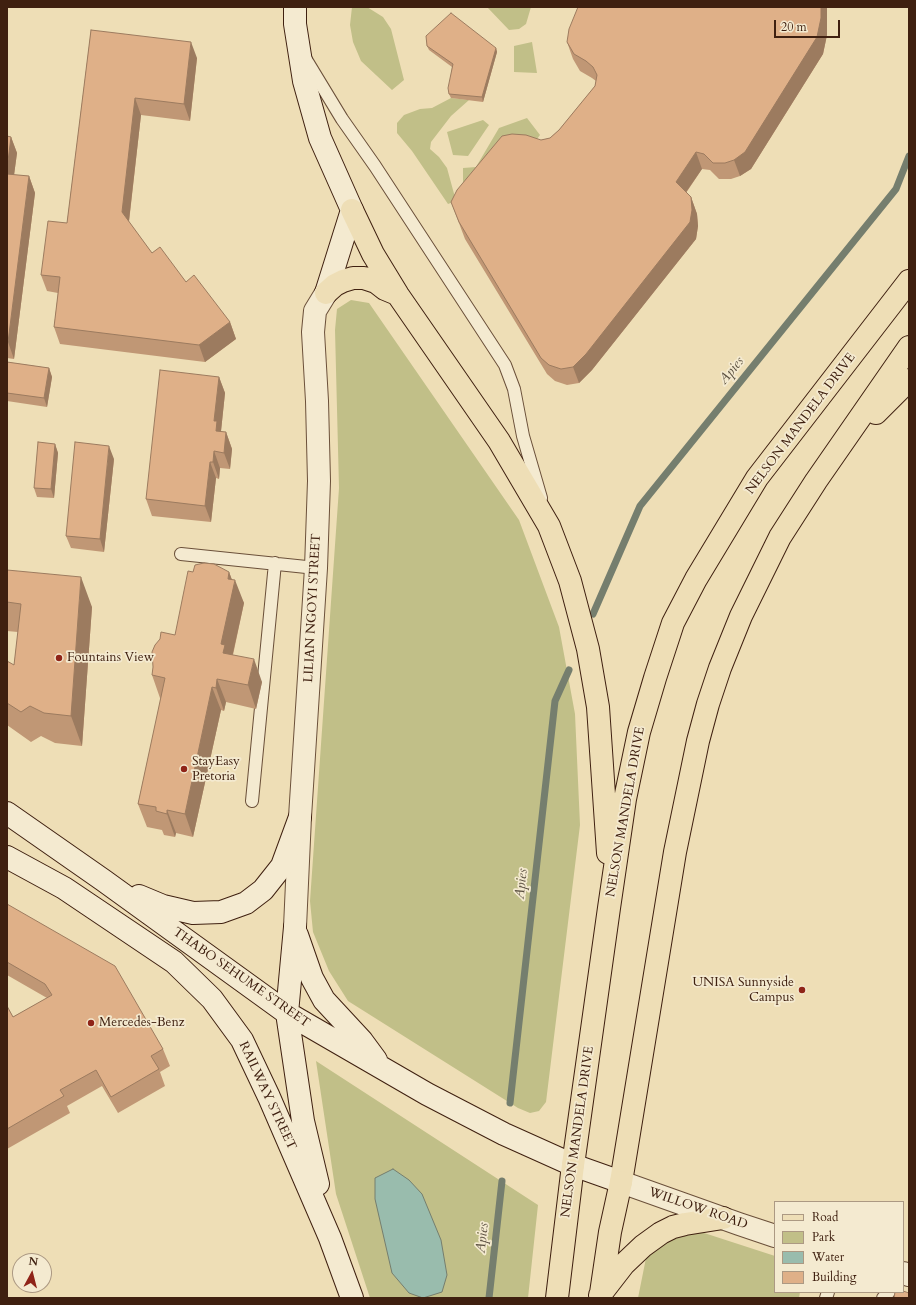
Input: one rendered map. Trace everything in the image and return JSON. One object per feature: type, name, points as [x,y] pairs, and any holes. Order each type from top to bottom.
[{"type":"main road","points":[[295,7],[295,24],[304,82],[320,138],[352,210],[373,254],[398,295],[499,441],[549,526],[572,589],[588,649],[598,707],[609,864],[608,908]]},
{"type":"main road","name":"LILIAN NGOYI STREET","points":[[330,1238],[303,1121],[287,1013],[295,926],[300,817],[316,568],[319,481],[314,332],[315,311],[326,293],[352,210]]},
{"type":"main road","points":[[326,293],[335,285],[343,281],[353,278],[364,278],[376,282],[385,289],[398,295]]},
{"type":"main road","name":"NELSON MANDELA DRIVE","points":[[557,1298],[573,1165],[608,908],[626,799],[640,732],[655,678],[673,623],[696,579],[757,478],[909,281]]},
{"type":"main road","points":[[600,1296],[610,1232],[621,1182],[675,852],[698,741],[708,704],[720,668],[741,616],[780,537],[816,481],[839,450],[909,347]]},
{"type":"main road","points":[[839,450],[909,380]]},
{"type":"main road","name":"THABO SEHUME STREET","points":[[7,813],[103,880],[287,1013],[427,1094],[504,1134],[573,1165]]},
{"type":"main road","points":[[103,880],[163,906],[193,913],[221,912],[246,903],[263,890],[282,866],[300,817]]},
{"type":"main road","points":[[7,847],[64,888]]},
{"type":"main road","name":"RAILWAY STREET","points":[[7,858],[64,888],[174,962],[212,999],[242,1040],[330,1238],[352,1298]]},
{"type":"main road","points":[[295,926],[312,978],[324,1000],[362,1041],[382,1068]]},
{"type":"main road","name":"WILLOW ROAD","points":[[573,1165],[774,1236]]},
{"type":"main road","points":[[600,1296],[624,1264],[643,1246],[661,1233],[673,1227],[685,1224],[723,1218]]},
{"type":"lane","points":[[299,48],[342,119],[505,365],[514,389],[523,436],[549,526]]},
{"type":"lane","points":[[181,554],[316,568]]},
{"type":"lane","points":[[252,800],[275,563]]},
{"type":"green space","points":[[352,7],[367,7],[383,17],[391,29],[404,80],[392,90],[361,61],[353,42],[350,25]]},
{"type":"green space","points":[[487,7],[531,7],[526,24],[519,29],[509,30]]},
{"type":"green space","points":[[532,42],[537,73],[514,72],[514,46]]},
{"type":"green space","points":[[451,98],[469,100],[451,116],[431,142],[430,149],[439,157],[447,168],[456,201],[448,204],[412,151],[397,133],[397,123],[404,115],[420,109],[432,108]]},
{"type":"green space","points":[[527,118],[540,135],[534,143],[463,185],[463,168],[476,167],[499,128]]},
{"type":"green space","points":[[483,120],[489,125],[468,156],[453,155],[447,132]]},
{"type":"green space","points":[[351,300],[369,303],[519,520],[559,627],[575,714],[580,825],[546,1102],[539,1111],[530,1113],[518,1108],[348,1001],[329,971],[313,932],[310,901],[339,488],[335,330],[337,309]]},
{"type":"green space","points":[[316,1061],[538,1205],[528,1298],[370,1298],[336,1194]]},
{"type":"green space","points":[[698,1231],[774,1256],[774,1293],[800,1293],[799,1298],[638,1298],[646,1258],[675,1235]]},
{"type":"water","points":[[393,1169],[409,1180],[422,1194],[441,1240],[447,1275],[442,1292],[423,1298],[409,1293],[392,1273],[375,1199],[375,1178]]},
{"type":"building","points":[[578,7],[821,7],[821,18],[817,37],[745,152],[734,160],[725,163],[713,163],[704,154],[696,152],[676,182],[691,197],[692,210],[690,222],[586,354],[573,367],[561,369],[549,365],[541,358],[459,222],[451,202],[457,190],[502,136],[512,134],[526,135],[541,140],[550,138],[559,130],[595,86],[597,75],[593,67],[574,54],[567,42],[569,29]]},
{"type":"building","points":[[451,13],[496,48],[482,97],[449,94],[448,88],[453,64],[427,46],[426,36]]},
{"type":"building","points":[[91,30],[191,42],[184,104],[135,98],[122,212],[152,253],[160,247],[186,282],[194,275],[230,322],[199,345],[54,327],[60,277],[41,275],[48,221],[67,223]]},
{"type":"building","points":[[7,136],[11,137],[7,169]]},
{"type":"building","points":[[7,174],[29,176],[8,342],[7,342]]},
{"type":"building","points":[[7,362],[49,368],[44,398],[7,393]]},
{"type":"building","points":[[160,370],[219,377],[214,421],[217,421],[216,431],[226,432],[224,453],[214,451],[213,462],[210,462],[205,506],[146,499]]},
{"type":"building","points":[[38,442],[55,444],[51,489],[34,488]]},
{"type":"building","points":[[75,442],[109,446],[100,539],[66,536]]},
{"type":"building","name":"StayEasy Pretoria","points":[[204,563],[214,564],[229,572],[228,579],[235,580],[221,644],[225,645],[223,653],[254,659],[248,685],[217,679],[216,688],[212,687],[185,814],[167,810],[167,814],[156,811],[156,807],[138,804],[165,678],[152,675],[152,652],[160,639],[161,632],[175,635],[188,571],[193,572],[195,565]]},
{"type":"building","name":"Fountains View","points":[[7,570],[81,577],[71,716],[44,713],[30,706],[21,712],[7,703],[7,661],[14,665],[21,604],[7,602]]},
{"type":"building","name":"Mercedes-Benz","points":[[7,904],[115,966],[163,1049],[151,1056],[159,1069],[111,1097],[96,1070],[60,1090],[64,1096],[7,1129],[7,1006],[13,1017],[52,995],[45,984],[7,962]]},
{"type":"building","points":[[904,1291],[909,1293],[909,1298],[894,1298],[895,1293],[904,1293]]},
{"type":"waterway","name":"Apies","points":[[593,614],[640,506],[896,189],[909,156]]},
{"type":"waterway","name":"Apies","points":[[510,1103],[555,701],[569,670]]},
{"type":"waterway","name":"Apies","points":[[489,1298],[502,1181]]},
{"type":"place","name":"Fountains View","points":[[59,658]]},
{"type":"place","name":"StayEasy Pretoria","points":[[184,769]]},
{"type":"place","name":"UNISA Sunnyside Campus","points":[[802,990]]},
{"type":"place","name":"Mercedes-Benz","points":[[91,1023]]}]
